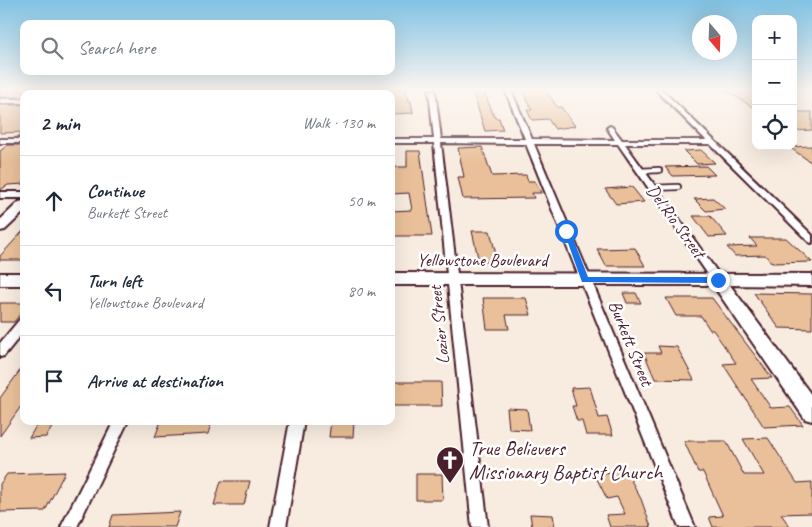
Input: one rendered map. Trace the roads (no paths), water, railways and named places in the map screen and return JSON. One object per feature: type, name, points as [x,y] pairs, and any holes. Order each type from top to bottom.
[{"type":"street","name":"Lozier Street","points":[[435,115],[480,527]]},
{"type":"street","name":"Burkett Street","points":[[518,115],[687,527]]},
{"type":"street","points":[[684,115],[812,240]]},
{"type":"street","name":"Del Rio Street","points":[[610,128],[812,412]]},
{"type":"street","points":[[0,141],[20,141]]},
{"type":"street","points":[[395,142],[712,142]]},
{"type":"street","points":[[0,195],[20,195]]},
{"type":"street","points":[[0,227],[20,209]]},
{"type":"street","points":[[0,279],[20,279]]},
{"type":"street","name":"Yellowstone Boulevard","points":[[395,280],[812,280]]},
{"type":"street","points":[[0,352],[20,327]]},
{"type":"street","points":[[69,527],[119,425]]},
{"type":"street","points":[[278,527],[296,425]]},
{"type":"lane","points":[[640,171],[659,170]]},
{"type":"lane","points":[[652,188],[678,187]]},
{"type":"place","name":"True Believers Missionary Baptist Church","points":[[450,484]]}]
